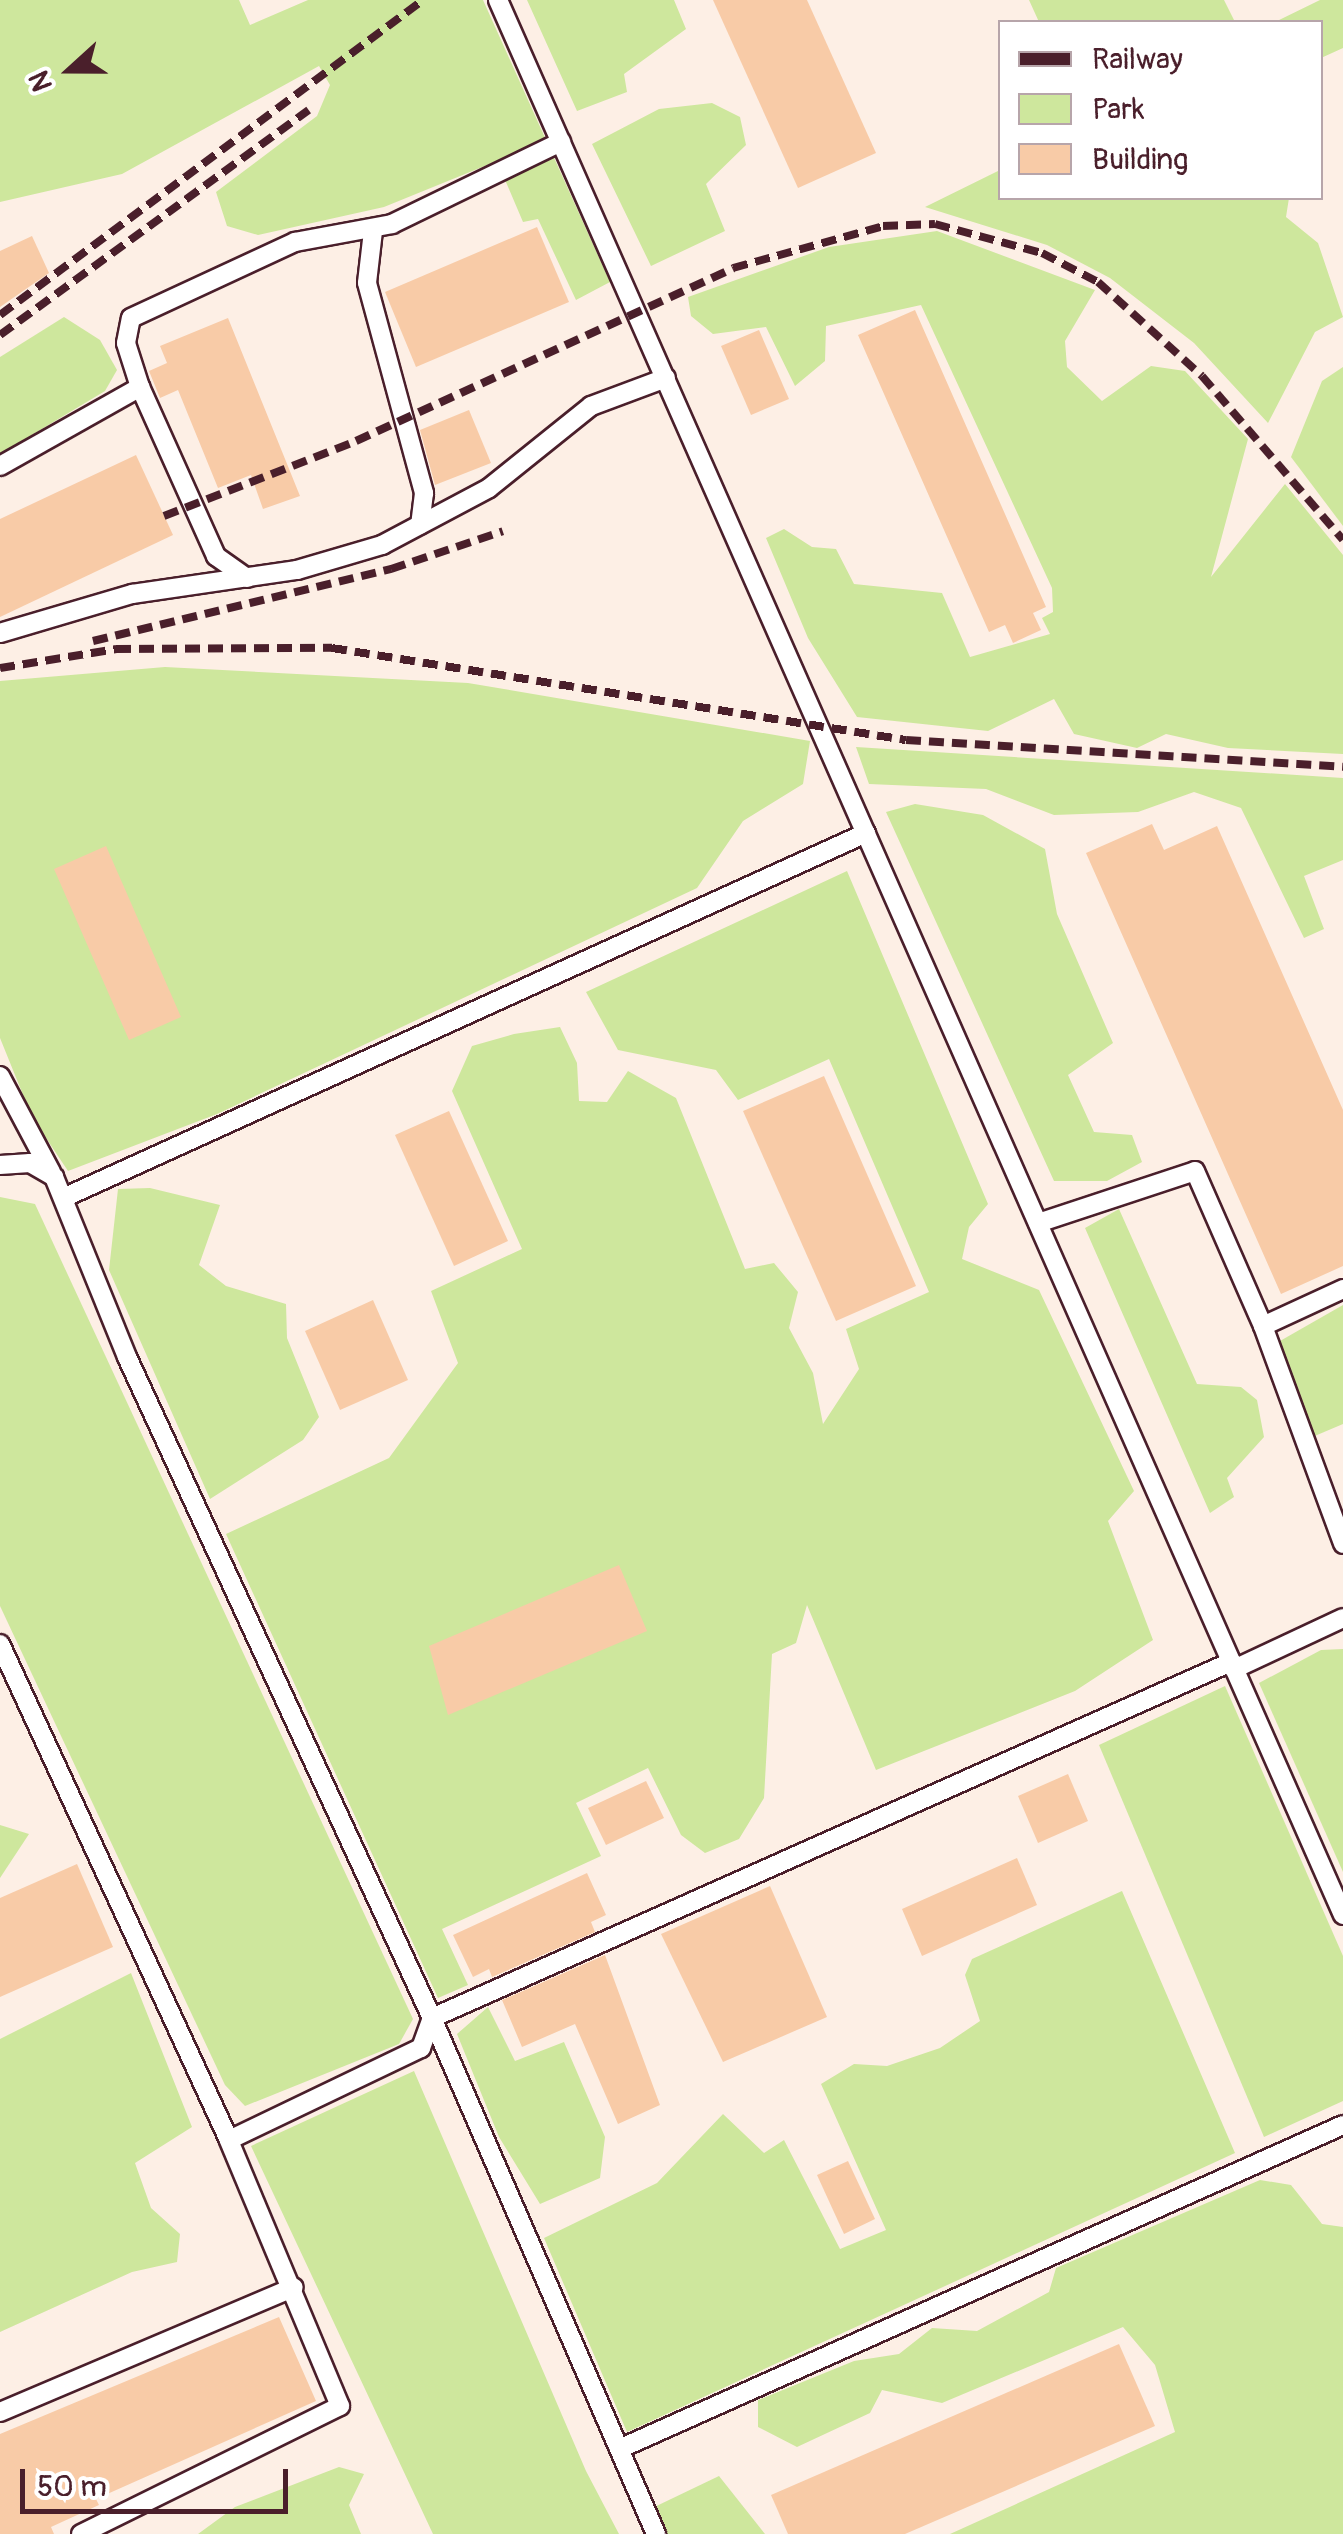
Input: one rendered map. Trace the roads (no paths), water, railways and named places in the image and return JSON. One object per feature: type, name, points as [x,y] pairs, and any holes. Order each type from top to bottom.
[{"type":"lane","points":[[498,0],[1343,1915]]},
{"type":"lane","points":[[246,578],[216,556],[140,387],[126,343],[131,318],[296,242],[373,231],[561,142]]},
{"type":"lane","points":[[373,231],[368,284],[424,493],[420,525]]},
{"type":"lane","points":[[0,633],[132,594],[246,578],[365,550],[489,488],[592,406],[666,378]]},
{"type":"lane","points":[[0,466],[140,387]]},
{"type":"lane","points":[[63,1198],[866,833]]},
{"type":"lane","points":[[0,1076],[54,1177],[432,2018],[656,2534]]},
{"type":"lane","points":[[0,1165],[30,1163],[54,1177]]},
{"type":"lane","points":[[1038,1224],[1195,1172],[1263,1326],[1343,1544]]},
{"type":"lane","points":[[1263,1326],[1343,1289]]},
{"type":"lane","points":[[229,2140],[420,2048],[432,2018],[1343,1618]]},
{"type":"lane","points":[[0,1644],[229,2140],[294,2287],[340,2406],[81,2534]]},
{"type":"lane","points":[[619,2449],[1343,2125]]},
{"type":"lane","points":[[0,2412],[294,2287]]},
{"type":"railway","points":[[0,315],[423,0]]},
{"type":"railway","points":[[0,335],[309,110]]},
{"type":"railway","points":[[164,516],[356,441],[733,268],[883,226],[935,224],[1042,253],[1098,282],[1202,376],[1343,540]]},
{"type":"railway","points":[[93,641],[391,569],[503,531]]},
{"type":"railway","points":[[0,668],[116,649],[332,648],[906,740],[1343,767]]}]
